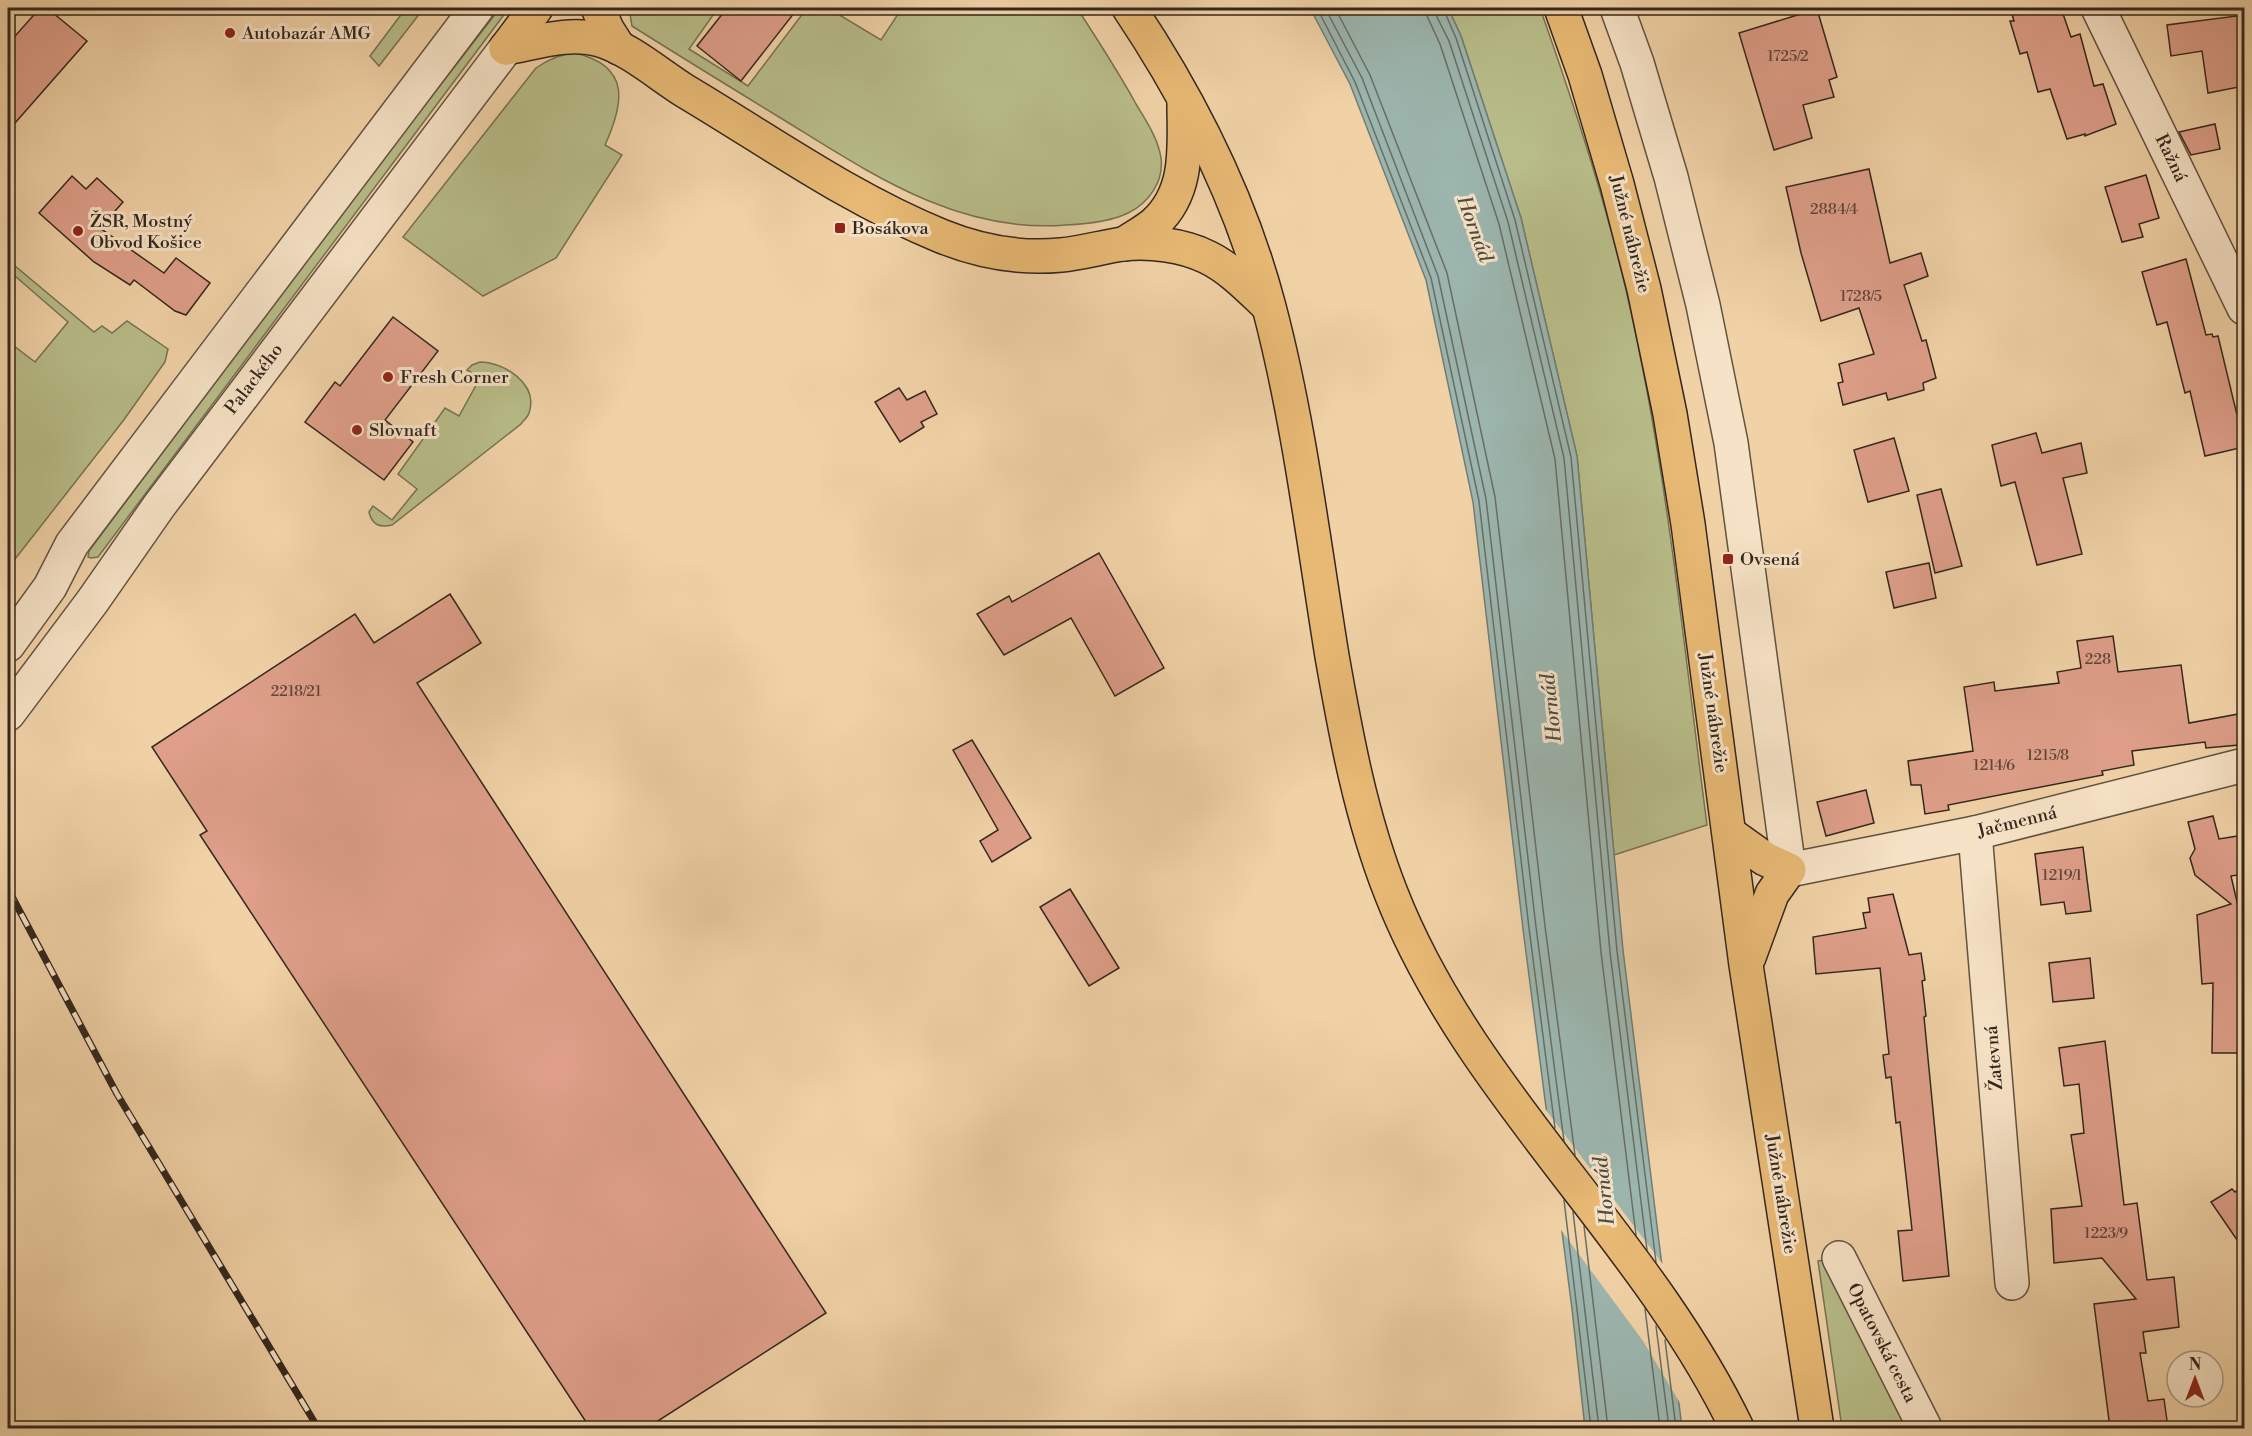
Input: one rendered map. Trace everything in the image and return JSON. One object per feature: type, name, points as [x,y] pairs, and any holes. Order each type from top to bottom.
[{"type":"main road","points":[[506,48],[536,8]]},
{"type":"main road","points":[[597,8],[619,48]]},
{"type":"main road","points":[[1129,8],[1184,98],[1228,189],[1268,306],[1299,454],[1338,692],[1352,760],[1367,823],[1392,898],[1444,999],[1488,1068],[1660,1297],[1706,1369],[1737,1428]]},
{"type":"main road","name":"Južné nábrežie","points":[[1561,8],[1585,75],[1617,184],[1644,289],[1689,524],[1746,965],[1817,1428]]},
{"type":"main road","points":[[506,48],[580,36],[599,39],[619,48],[666,80],[811,169],[860,197],[943,237],[974,247],[1032,256],[1059,255],[1124,244],[1188,249],[1208,257],[1231,272],[1268,306]]},
{"type":"main road","points":[[1124,244],[1155,224],[1176,194],[1182,177],[1184,98]]},
{"type":"main road","points":[[1730,834],[1765,860],[1789,870],[1772,894],[1746,965]]},
{"type":"street","points":[[8,645],[50,587],[72,544],[477,8]]},
{"type":"street","points":[[1617,8],[1638,63],[1671,177],[1703,304],[1731,443],[1789,870]]},
{"type":"street","name":"Ražná","points":[[2098,8],[2244,308]]},
{"type":"street","name":"Palackého","points":[[8,714],[92,602],[159,506],[506,48]]},
{"type":"street","points":[[8,610],[37,574],[72,544]]},
{"type":"street","name":"Jačmenná","points":[[1789,870],[1975,833],[2244,765]]},
{"type":"street","name":"Žatevná","points":[[1975,833],[2012,1283]]},
{"type":"street","name":"Opatovská cesta","points":[[1839,1258],[1925,1428]]},
{"type":"green space","points":[[406,8],[424,8],[379,66],[370,56]]},
{"type":"green space","points":[[500,8],[509,8],[98,557],[88,557],[89,551],[343,211]]},
{"type":"green space","points":[[629,8],[718,8],[689,49],[748,86],[807,8],[828,8],[881,40],[902,8],[1077,8],[1115,67],[1151,130],[1161,158],[1160,175],[1154,190],[1136,209],[1114,219],[1098,222],[1026,225],[987,220],[951,209],[880,178],[650,38],[632,26]]},
{"type":"green space","points":[[1448,8],[1540,8],[1603,202],[1624,281],[1646,383],[1675,572],[1707,825],[1614,855],[1577,456],[1521,218],[1461,36]]},
{"type":"green space","points":[[575,53],[593,59],[606,67],[614,77],[619,101],[605,145],[622,155],[556,258],[483,296],[403,237],[536,68],[564,54]]},
{"type":"green space","points":[[8,260],[94,332],[102,326],[112,333],[127,321],[168,349],[165,362],[123,421],[8,568],[8,353],[14,346],[35,362],[68,322],[8,270]]},
{"type":"green space","points":[[480,362],[509,370],[524,384],[531,402],[528,416],[521,424],[392,525],[377,524],[372,520],[369,512],[373,506],[392,520],[417,489],[398,474],[445,408],[459,416],[480,378],[467,370]]},
{"type":"green space","points":[[1839,1258],[1925,1428],[1842,1428],[1818,1261]]},
{"type":"water","name":"Hornád","points":[[1310,8],[1448,8],[1461,36],[1521,218],[1577,456],[1623,950],[1682,1428],[1585,1428],[1473,502],[1426,280],[1350,84]]},
{"type":"pier","points":[[1543,1106],[1665,1267],[1683,1408],[1643,1341],[1558,1226]]},
{"type":"building","points":[[40,8],[47,8],[87,41],[8,131],[8,44]]},
{"type":"building","points":[[727,8],[798,8],[741,81],[697,46]]},
{"type":"building","points":[[2010,8],[2061,8],[2071,37],[2080,34],[2094,86],[2103,84],[2116,124],[2085,136],[2085,134],[2067,139],[2050,89],[2038,92],[2027,52],[2020,54],[2010,21],[2014,21]]},
{"type":"building","points":[[1817,9],[1837,77],[1829,80],[1834,97],[1803,105],[1812,138],[1774,150],[1739,33]]},
{"type":"building","points":[[2244,15],[2244,86],[2208,93],[2202,51],[2171,56],[2167,25]]},
{"type":"building","points":[[2215,124],[2220,149],[2191,155],[2179,132]]},
{"type":"building","points":[[1869,169],[1890,263],[1921,253],[1928,276],[1904,285],[1922,341],[1926,340],[1936,378],[1923,383],[1924,390],[1888,400],[1886,393],[1843,405],[1838,383],[1843,382],[1839,364],[1874,354],[1859,308],[1821,321],[1801,253],[1786,187]]},
{"type":"building","points":[[2146,175],[2159,218],[2139,224],[2143,237],[2122,242],[2105,187]]},
{"type":"building","points":[[72,176],[86,189],[97,178],[123,202],[100,228],[164,273],[176,258],[210,283],[186,315],[175,311],[134,280],[130,285],[94,262],[39,213]]},
{"type":"building","points":[[2186,259],[2206,335],[2218,336],[2244,444],[2244,447],[2205,456],[2190,391],[2185,393],[2167,322],[2157,325],[2142,272]]},
{"type":"building","points":[[393,317],[438,351],[385,420],[413,442],[384,480],[305,422],[335,382],[340,386]]},
{"type":"building","points":[[899,388],[907,400],[925,391],[937,414],[921,422],[924,427],[900,442],[875,402]]},
{"type":"building","points":[[2036,433],[2042,453],[2081,443],[2087,473],[2063,478],[2082,554],[2037,565],[2015,482],[2001,486],[1992,445]]},
{"type":"building","points":[[1894,438],[1909,491],[1868,502],[1854,450]]},
{"type":"building","points":[[1941,489],[1962,566],[1935,573],[1917,495]]},
{"type":"building","points":[[1099,553],[1164,668],[1115,696],[1071,618],[1004,655],[977,614],[1009,596],[1012,602]]},
{"type":"building","points":[[1929,563],[1936,598],[1894,608],[1886,572]]},
{"type":"building","points":[[450,594],[481,643],[417,683],[826,1313],[647,1428],[590,1428],[200,835],[207,831],[152,747],[355,614],[374,643]]},
{"type":"building","points":[[2113,636],[2118,672],[2181,665],[2189,723],[2244,713],[2244,740],[2239,741],[2239,745],[2206,748],[2205,742],[2132,751],[2134,765],[2102,771],[2103,775],[1948,805],[1949,810],[1925,814],[1921,785],[1911,785],[1908,761],[1973,751],[1964,687],[1994,682],[1995,691],[2059,683],[2057,672],[2081,668],[2077,641]]},
{"type":"building","points":[[972,740],[1031,838],[992,862],[980,841],[998,830],[953,750]]},
{"type":"building","points":[[1866,790],[1874,823],[1826,836],[1817,802]]},
{"type":"building","points":[[2213,816],[2219,839],[2244,835],[2244,874],[2231,876],[2241,919],[2244,961],[2244,1053],[2212,1053],[2213,983],[2202,984],[2197,915],[2231,904],[2195,875],[2190,858],[2195,849],[2188,822]]},
{"type":"building","points":[[2083,847],[2091,911],[2066,914],[2064,902],[2041,905],[2035,854]]},
{"type":"building","points":[[1070,889],[1119,968],[1089,986],[1040,907]]},
{"type":"building","points":[[1893,894],[1909,955],[1921,953],[1925,980],[1922,981],[1926,1016],[1924,1017],[1949,1276],[1903,1281],[1898,1231],[1912,1230],[1900,1122],[1896,1123],[1891,1077],[1886,1078],[1883,1055],[1889,1054],[1880,968],[1816,974],[1813,937],[1866,928],[1863,913],[1870,912],[1868,898]]},
{"type":"building","points":[[2090,958],[2094,998],[2053,1002],[2049,963]]},
{"type":"building","points":[[2105,1041],[2124,1205],[2137,1203],[2147,1280],[2174,1277],[2179,1327],[2143,1332],[2146,1353],[2140,1353],[2148,1401],[2164,1399],[2168,1428],[2110,1428],[2094,1304],[2136,1299],[2102,1258],[2054,1263],[2051,1209],[2082,1206],[2071,1135],[2084,1133],[2079,1084],[2064,1086],[2059,1048]]},
{"type":"building","points":[[2244,1187],[2244,1250],[2211,1202],[2232,1189],[2235,1192]]},
{"type":"railway","points":[[8,889],[117,1094],[318,1428]]},
{"type":"place","name":"Autobazár AMG","points":[[230,33]]},
{"type":"place","name":"Bosákova","points":[[840,228]]},
{"type":"place","name":"ŽSR, Mostný Obvod Košice","points":[[78,231]]},
{"type":"place","name":"Fresh Corner","points":[[388,377]]},
{"type":"place","name":"Slovnaft","points":[[357,430]]},
{"type":"place","name":"Ovsená","points":[[1728,559]]}]
